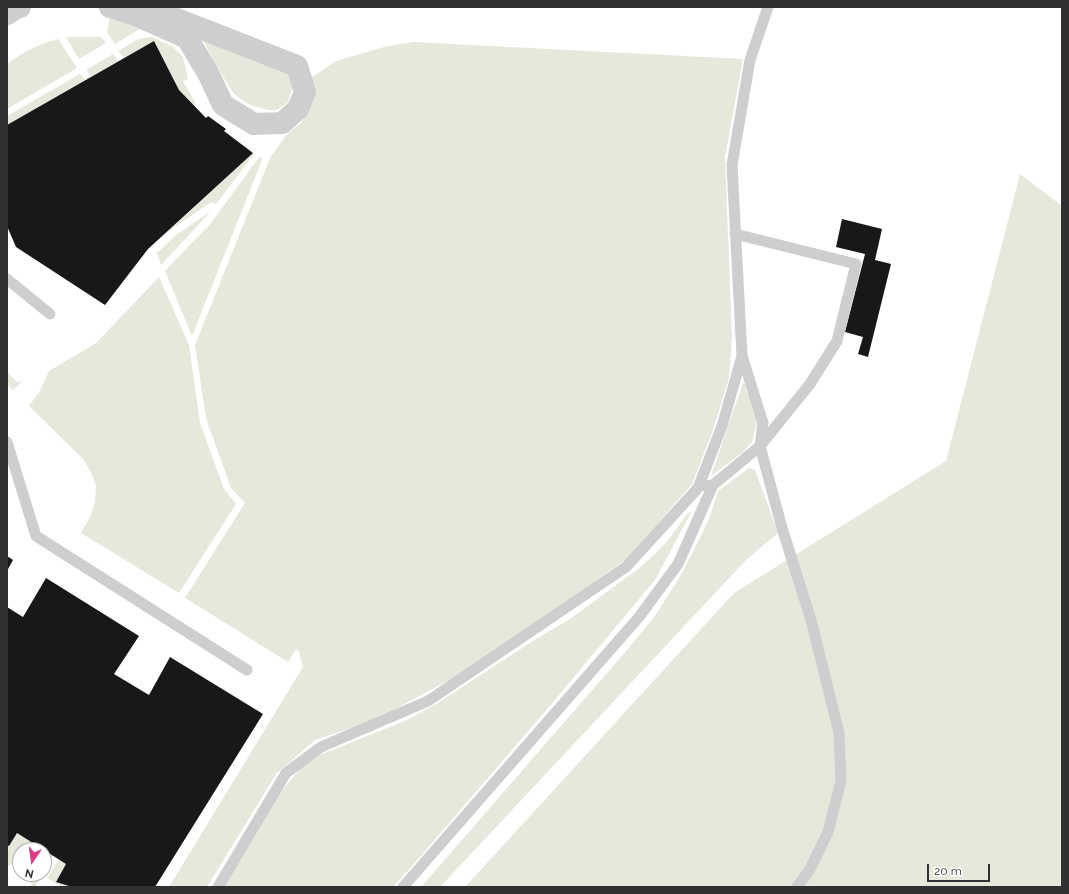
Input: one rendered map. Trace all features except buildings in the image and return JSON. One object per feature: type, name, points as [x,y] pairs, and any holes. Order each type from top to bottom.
[{"type":"street","points":[[7,14],[20,7]]},
{"type":"street","points":[[110,7],[133,14],[187,38],[208,73],[223,106],[254,124],[282,123],[298,110],[305,92],[297,66],[146,7]]},
{"type":"lane","points":[[768,7],[750,60],[732,165],[742,356],[763,423],[760,446],[782,528],[812,620],[839,733],[841,781],[828,832],[810,869],[797,887]]},
{"type":"lane","points":[[403,887],[640,617],[678,564],[713,485],[760,446],[810,384],[837,341],[856,264],[735,234]]},
{"type":"lane","points":[[7,279],[50,314]]},
{"type":"lane","points":[[218,887],[286,773],[321,747],[428,701],[626,567],[698,488],[722,426],[742,356]]},
{"type":"lane","points":[[7,442],[36,536],[247,670]]},
{"type":"lane","points":[[698,488],[713,485]]},
{"type":"shaded area","points":[[110,14],[145,26],[115,44],[107,32]]},
{"type":"shaded area","points":[[66,37],[101,37],[106,43],[79,59]]},
{"type":"shaded area","points":[[152,37],[172,46],[183,57],[188,79],[183,81],[196,104],[194,106],[179,90],[154,41],[124,58],[118,51],[138,39]]},
{"type":"shaded area","points":[[58,39],[77,68],[7,109],[7,64],[31,49]]},
{"type":"shaded area","points":[[203,40],[289,73],[293,86],[288,102],[276,110],[268,110],[250,105],[234,94],[214,62]]},
{"type":"shaded area","points":[[413,42],[743,59],[725,157],[732,337],[729,378],[712,433],[692,484],[629,557],[545,617],[451,679],[373,721],[315,740],[276,774],[207,887],[169,887],[303,667],[299,651],[296,649],[288,662],[185,598],[245,503],[231,488],[206,418],[195,345],[271,156],[288,133],[302,122],[308,112],[311,78],[336,61],[384,47]]},
{"type":"shaded area","points":[[113,54],[118,61],[91,77],[86,70]]},
{"type":"shaded area","points":[[80,74],[85,80],[7,125],[7,116]]},
{"type":"shaded area","points":[[253,153],[254,154],[217,203],[215,204],[211,202],[165,234]]},
{"type":"shaded area","points":[[260,156],[262,160],[192,336],[165,271],[211,223]]},
{"type":"shaded area","points":[[1020,174],[1062,206],[1062,887],[465,887],[734,593],[946,461]]},
{"type":"shaded area","points":[[211,211],[161,265],[157,253],[176,235]]},
{"type":"shaded area","points":[[159,277],[189,345],[200,423],[224,489],[236,504],[179,593],[81,533],[91,515],[95,502],[96,486],[91,472],[83,459],[29,406],[38,395],[49,371],[96,343]]},
{"type":"shaded area","points":[[7,372],[18,383],[21,380],[22,381],[13,390],[7,384]]},
{"type":"shaded area","points":[[743,383],[745,384],[746,391],[754,403],[757,422],[752,442],[743,452],[711,476]]},
{"type":"shaded area","points":[[749,468],[755,470],[778,533],[746,560],[440,887],[421,887],[655,616],[679,578],[697,544],[709,519],[718,491]]},
{"type":"shaded area","points":[[692,511],[655,580],[554,701],[393,887],[222,887],[281,792],[303,765],[320,755],[407,720],[436,704],[536,639],[570,619],[638,569],[656,553],[669,539],[687,514]]},
{"type":"shaded area","points":[[17,833],[31,842],[12,842],[12,863],[7,867],[7,845]]},
{"type":"shaded area","points":[[59,859],[66,864],[56,882],[72,887],[62,887],[52,881],[52,870]]},
{"type":"shaded area","points":[[30,882],[38,882],[35,887],[32,887]]}]
